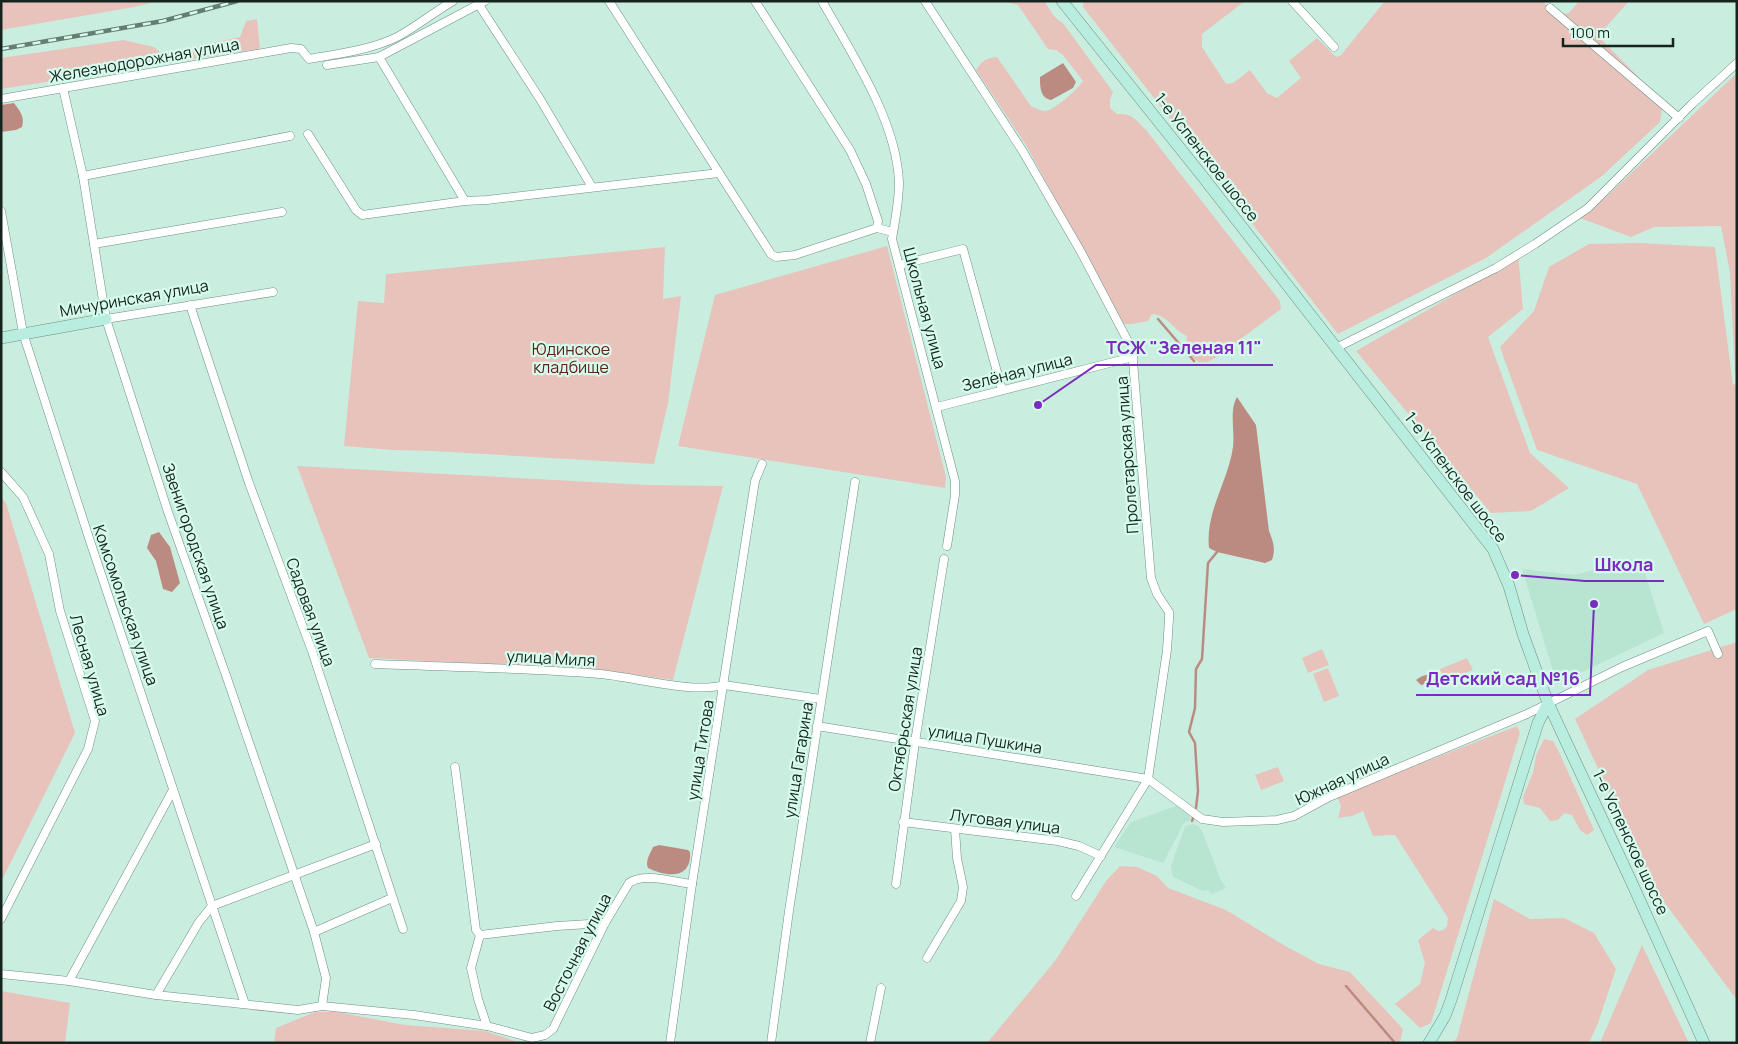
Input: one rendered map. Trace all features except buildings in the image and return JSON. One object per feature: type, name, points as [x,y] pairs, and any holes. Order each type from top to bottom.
[{"type":"main road","name":"1-е Успенское шоссе","points":[[1062,1],[1203,177],[1492,549],[1509,586],[1523,634],[1548,703],[1659,941],[1704,1043]]},
{"type":"main road","name":"Мичуринская улица","points":[[1,338],[106,319]]},
{"type":"main road","points":[[1429,1043],[1445,1016],[1451,1000],[1538,723],[1548,703]]},
{"type":"street","name":"Железнодорожная улица","points":[[1,99],[291,48],[301,49],[310,59],[372,46],[397,37],[453,1]]},
{"type":"street","points":[[609,1],[771,254],[776,257],[795,255],[877,228],[893,232]]},
{"type":"street","points":[[755,1],[850,150],[866,184],[878,221],[877,228]]},
{"type":"street","name":"Школьная улица","points":[[822,1],[855,58],[883,115],[892,139],[899,182],[892,239],[956,481],[947,546]]},
{"type":"street","name":"Пролетарская улица","points":[[925,1],[1022,150],[1081,252],[1132,348],[1152,578],[1157,594],[1169,612],[1166,650],[1148,779]]},
{"type":"street","points":[[1292,1],[1334,47]]},
{"type":"street","points":[[327,65],[379,56],[482,3],[592,187]]},
{"type":"street","points":[[1550,8],[1679,118]]},
{"type":"street","points":[[379,56],[466,201]]},
{"type":"street","points":[[1336,348],[1496,268],[1588,208],[1692,104],[1737,63]]},
{"type":"street","name":"Звенигородская улица","points":[[63,88],[83,176],[106,319],[168,512],[314,932],[326,978],[322,1006]]},
{"type":"street","points":[[308,134],[356,210],[362,214],[719,173]]},
{"type":"street","points":[[83,176],[290,136]]},
{"type":"street","name":"Комсомольская улица","points":[[1,211],[23,334],[245,1004]]},
{"type":"street","points":[[94,244],[282,212]]},
{"type":"street","points":[[899,265],[964,249],[1002,390]]},
{"type":"street","points":[[1,261],[10,260]]},
{"type":"street","name":"Мичуринская улица","points":[[106,319],[273,292]]},
{"type":"street","name":"Садовая улица","points":[[190,305],[249,483],[312,651],[403,929]]},
{"type":"street","name":"Зелёная улица","points":[[937,406],[1133,357]]},
{"type":"street","name":"улица Титова","points":[[670,1043],[692,884],[755,482],[762,464]]},
{"type":"street","name":"Лесная улица","points":[[1,472],[23,497],[49,554],[60,611],[95,720],[88,749],[1,919]]},
{"type":"street","name":"улица Гагарина","points":[[771,1043],[790,901],[855,482]]},
{"type":"street","name":"Октябрьская улица","points":[[896,884],[915,742],[944,558]]},
{"type":"street","name":"Южная улица","points":[[1148,779],[1202,819],[1223,822],[1277,820],[1294,816],[1329,797],[1527,714],[1622,667],[1708,631],[1718,654]]},
{"type":"street","name":"улица Миля","points":[[375,664],[601,674],[689,687],[716,688],[724,685]]},
{"type":"street","points":[[724,685],[821,699]]},
{"type":"street","name":"улица Пушкина","points":[[817,726],[1148,779]]},
{"type":"street","points":[[455,767],[476,930],[480,935]]},
{"type":"street","points":[[1076,896],[1148,779]]},
{"type":"street","points":[[69,981],[173,790]]},
{"type":"street","name":"Луговая улица","points":[[904,822],[1058,841],[1079,846],[1101,856]]},
{"type":"street","points":[[927,958],[961,901],[963,887],[957,858],[955,829]]},
{"type":"street","points":[[156,995],[199,922],[212,906],[376,844]]},
{"type":"street","name":"Восточная улица","points":[[547,1039],[605,923],[624,890],[635,879],[645,878],[692,884]]},
{"type":"street","points":[[314,932],[392,898]]},
{"type":"street","points":[[480,935],[557,926],[605,923]]},
{"type":"street","points":[[480,935],[471,968],[478,1000],[487,1026]]},
{"type":"street","points":[[1,974],[69,981],[156,995],[298,1010],[322,1006],[414,1015],[487,1026],[532,1038],[547,1039]]},
{"type":"street","points":[[870,1043],[881,988]]},
{"type":"shaded area","points":[[1063,63],[1076,82],[1073,88],[1051,100],[1047,99],[1041,92],[1040,77]]},
{"type":"shaded area","points":[[14,103],[22,117],[22,127],[16,130],[1,132],[1,105]]},
{"type":"shaded area","points":[[1237,397],[1256,425],[1269,531],[1274,549],[1272,560],[1265,563],[1217,552],[1209,548],[1210,522],[1227,472],[1233,447],[1233,408]]},
{"type":"shaded area","points":[[159,532],[170,547],[180,583],[172,592],[163,589],[156,561],[147,548],[151,535]]},
{"type":"shaded area","points":[[1632,559],[1643,567],[1664,633],[1557,684],[1522,569],[1575,575]]},
{"type":"shaded area","points":[[1440,674],[1441,679],[1421,685],[1416,680],[1424,675]]},
{"type":"shaded area","points":[[1179,805],[1192,819],[1184,823],[1163,863],[1114,847],[1131,822]]},
{"type":"shaded area","points":[[1193,824],[1202,831],[1220,878],[1226,888],[1212,894],[1208,890],[1203,891],[1173,877],[1171,866],[1185,826]]},
{"type":"shaded area","points":[[659,845],[688,850],[690,852],[690,861],[687,868],[682,872],[670,874],[648,868],[647,860],[653,847]]},
{"type":"green space","points":[[1,1],[159,1],[1,30]]},
{"type":"green space","points":[[1001,1],[1044,1],[1054,16],[1063,23],[1113,92],[1110,108],[1117,114],[1133,118],[1146,130],[1280,301],[1281,309],[1207,362],[1199,362],[1185,353],[1187,336],[1162,317],[1152,314],[1148,321],[1124,324],[1026,145],[976,70],[985,60],[997,57],[1031,106],[1044,111],[1050,110],[1060,103],[1083,81],[1063,55],[1056,50],[1048,49],[1018,5]]},
{"type":"green space","points":[[1084,1],[1245,1],[1202,34],[1202,47],[1226,84],[1233,83],[1250,70],[1267,93],[1277,98],[1301,78],[1289,61],[1317,38],[1336,57],[1341,55],[1385,1],[1543,1],[1554,15],[1569,13],[1579,1],[1629,1],[1600,34],[1601,39],[1663,102],[1660,122],[1602,176],[1486,258],[1338,334],[1083,7]]},
{"type":"green space","points":[[257,19],[260,49],[1,89],[1,58],[123,40],[154,47],[162,54],[240,37],[246,21]]},
{"type":"green space","points":[[1737,73],[1737,373],[1735,374],[1730,273],[1721,226],[1654,227],[1631,237],[1580,218],[1606,197]]},
{"type":"green space","points":[[1638,243],[1715,247],[1733,385],[1737,383],[1737,609],[1704,624],[1637,484],[1537,450],[1500,347],[1534,311],[1549,267],[1589,244]]},
{"type":"green space","points":[[887,246],[946,477],[945,488],[678,446],[715,295]]},
{"type":"green space","name":"Юдинское кладбище","points":[[665,247],[663,299],[681,296],[668,403],[654,464],[344,446],[358,301],[384,303],[386,274]]},
{"type":"green space","points":[[1518,253],[1523,309],[1488,337],[1530,453],[1569,488],[1531,511],[1491,513],[1356,351],[1497,270]]},
{"type":"green space","points":[[297,466],[648,485],[723,486],[673,680],[602,670],[369,658]]},
{"type":"green space","points":[[1,497],[6,503],[75,733],[1,882]]},
{"type":"green space","points":[[1737,642],[1737,1000],[1653,887],[1575,719],[1648,670]]},
{"type":"green space","points":[[1322,649],[1329,665],[1308,673],[1302,658]]},
{"type":"green space","points":[[1467,658],[1473,670],[1445,681],[1440,669]]},
{"type":"green space","points":[[1328,668],[1339,696],[1324,702],[1313,674]]},
{"type":"green space","points":[[1517,726],[1520,733],[1431,1023],[1420,1028],[1395,1004],[1420,984],[1425,963],[1418,940],[1433,928],[1438,931],[1443,930],[1447,926],[1448,918],[1395,835],[1373,836],[1363,811],[1352,816],[1338,818],[1341,806],[1337,796]]},
{"type":"green space","points":[[1544,739],[1553,741],[1594,830],[1587,835],[1580,830],[1572,815],[1564,813],[1558,820],[1550,821],[1540,808],[1524,804],[1523,797],[1533,773],[1536,756]]},
{"type":"green space","points":[[1278,767],[1284,781],[1261,790],[1255,775]]},
{"type":"green space","points":[[1120,866],[1137,867],[1157,876],[1168,888],[1226,910],[1319,964],[1350,972],[1403,1029],[1400,1043],[987,1043],[1055,961],[1106,881]]},
{"type":"green space","points":[[1494,899],[1530,919],[1564,918],[1594,933],[1616,969],[1598,1023],[1589,1043],[1452,1043],[1457,1038]]},
{"type":"green space","points":[[1642,945],[1689,1043],[1600,1043]]},
{"type":"green space","points":[[1,991],[70,1003],[65,1043],[1,1043]]},
{"type":"green space","points":[[315,1012],[337,1012],[405,1025],[485,1031],[521,1043],[274,1043],[276,1028]]},
{"type":"waterway","points":[[1158,319],[1194,361]]},
{"type":"waterway","points":[[1196,808],[1198,791],[1195,743],[1189,732],[1195,708],[1196,669],[1202,659],[1208,563],[1217,552]]},
{"type":"waterway","points":[[1192,821],[1194,816]]},
{"type":"waterway","points":[[1346,986],[1395,1043]]},
{"type":"railway","points":[[1,49],[163,21],[237,1]]},
{"type":"place","name":"ТСЖ \"Зеленая 11\"","points":[[1038,405]]},
{"type":"place","name":"Школа","points":[[1515,575]]},
{"type":"place","name":"Детский сад №16","points":[[1594,604]]}]
